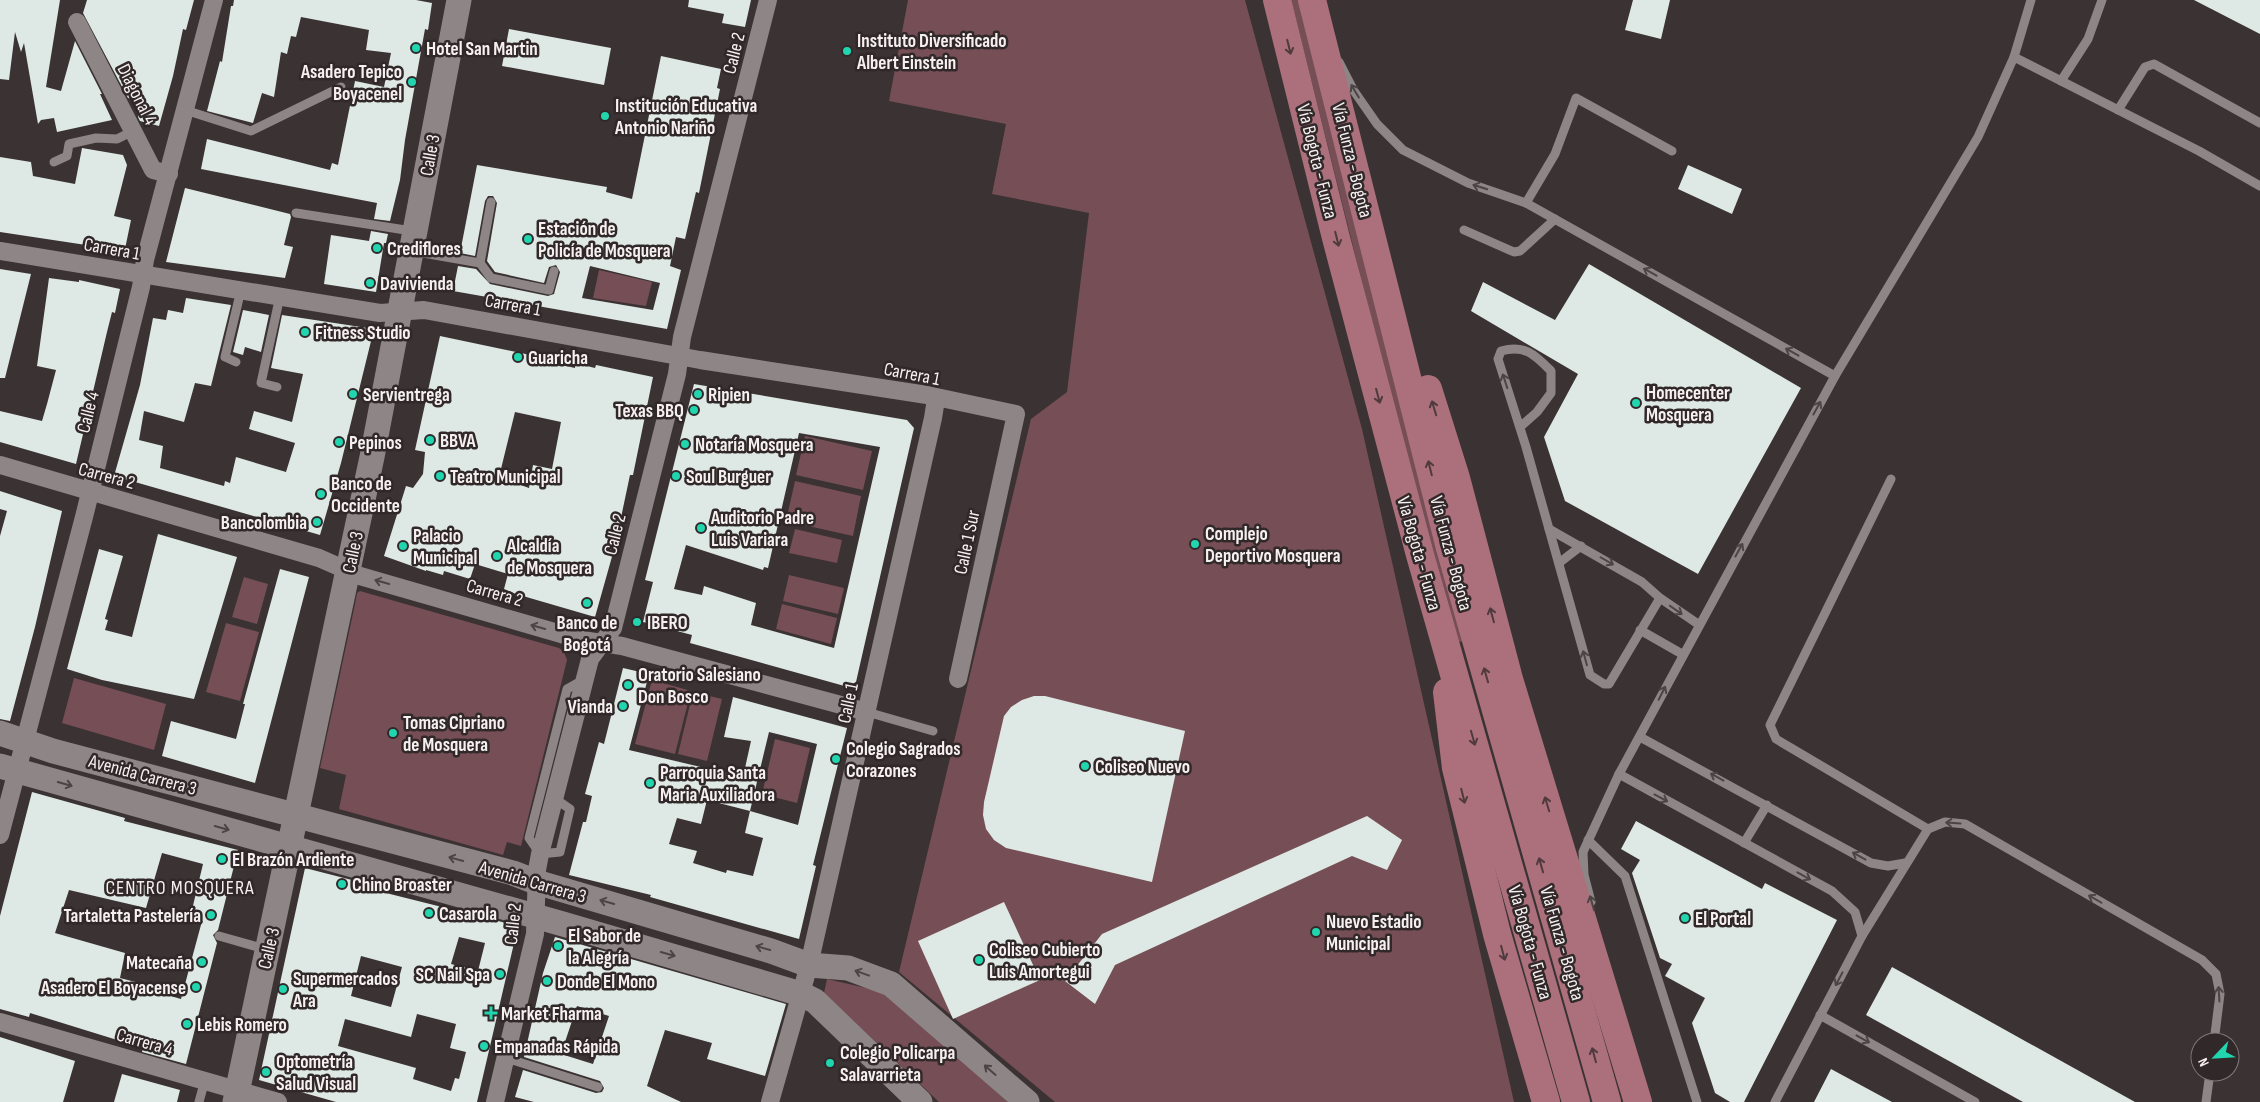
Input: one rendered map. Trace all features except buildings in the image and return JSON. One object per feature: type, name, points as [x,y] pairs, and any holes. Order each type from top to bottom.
[{"type":"main road","name":"Calle 3","points":[[236,1096],[290,848],[400,312],[458,0]]},
{"type":"main road","name":"Vía Bogota - Funza","points":[[1277,0],[1420,556],[1576,1102]]},
{"type":"main road","name":"Vía Funza - Bogota","points":[[1315,10],[1450,548],[1607,1102]]},
{"type":"main road","points":[[1363,201],[1413,339],[1456,478],[1509,679],[1638,1102]]},
{"type":"main road","points":[[1446,643],[1448,715],[1456,768],[1497,934],[1546,1102]]},
{"type":"main road","name":"Avenida Carrera 3","points":[[0,733],[53,751],[513,873],[536,882],[771,951],[809,965],[848,968],[891,984],[1027,1102]]},
{"type":"main road","name":"Avenida Carrera 3","points":[[9,769],[537,917],[801,994],[815,1000],[920,1102]]},
{"type":"street","name":"Calle 4","points":[[0,835],[9,769],[26,741],[142,275],[214,0]]},
{"type":"street","name":"Calle 2","points":[[495,1102],[535,934],[537,917],[536,882],[540,854],[590,659],[613,628],[680,356],[687,318],[768,0]]},
{"type":"street","name":"Diagonal 4","points":[[78,22],[153,170],[169,174]]},
{"type":"street","name":"Carrera 1","points":[[0,251],[380,313],[424,310],[1016,414]]},
{"type":"street","name":"Calle 1","points":[[770,1102],[809,965],[934,418],[936,399]]},
{"type":"street","name":"Calle 1 Sur","points":[[958,679],[1016,414]]},
{"type":"street","name":"Carrera 2","points":[[0,465],[319,558],[360,576],[602,644],[622,646],[867,712]]},
{"type":"street","name":"Carrera 4","points":[[0,1022],[205,1080],[236,1096],[278,1102]]},
{"type":"lane","points":[[1594,912],[1582,863],[1583,852],[1619,774],[1698,624],[1834,376],[1978,137],[2014,57],[2031,0]]},
{"type":"lane","points":[[2060,81],[2088,39],[2102,0]]},
{"type":"lane","points":[[1315,10],[1354,92],[1377,124],[1403,150],[1468,183],[1526,202],[1834,376]]},
{"type":"lane","points":[[2014,57],[2199,151],[2260,186]]},
{"type":"lane","points":[[2118,110],[2145,67],[2154,64],[2260,123]]},
{"type":"lane","points":[[185,110],[250,131],[341,87]]},
{"type":"lane","points":[[1526,202],[1555,154],[1576,98],[1672,150]]},
{"type":"lane","points":[[54,162],[67,156],[69,144],[96,138],[117,139],[133,131]]},
{"type":"lane","points":[[480,264],[492,202]]},
{"type":"lane","points":[[296,213],[413,241],[480,264],[491,278],[549,290],[554,271]]},
{"type":"lane","points":[[1464,230],[1514,252],[1520,251],[1555,219]]},
{"type":"lane","points":[[236,362],[225,357],[241,290]]},
{"type":"lane","points":[[277,387],[261,383],[280,296]]},
{"type":"lane","points":[[1520,428],[1537,412],[1551,393],[1551,371],[1535,354],[1514,347],[1502,351],[1498,358],[1520,428],[1590,675],[1604,684],[1610,684],[1660,598]]},
{"type":"lane","points":[[1891,479],[1770,725],[1776,739],[1928,829]]},
{"type":"lane","points":[[1549,528],[1642,582],[1660,598],[1698,624]]},
{"type":"lane","points":[[1559,563],[1581,546]]},
{"type":"lane","points":[[1640,630],[1682,654]]},
{"type":"lane","points":[[540,854],[530,838],[567,689],[585,679]]},
{"type":"lane","points":[[867,712],[933,731]]},
{"type":"lane","points":[[1640,737],[1871,863],[1888,866],[1905,863]]},
{"type":"lane","points":[[1619,774],[1832,891],[1855,912],[1862,936]]},
{"type":"lane","points":[[1744,843],[1767,805]]},
{"type":"lane","points":[[1775,1102],[1862,936],[1905,863],[1928,829],[1945,822],[1965,824],[2202,960],[2216,974],[2220,994],[2215,1032]]},
{"type":"lane","points":[[1588,840],[1625,876],[1697,1102]]},
{"type":"lane","points":[[219,936],[268,950]]},
{"type":"lane","points":[[1820,1015],[1975,1102]]},
{"type":"lane","points":[[506,1058],[598,1087]]},
{"type":"lane","points":[[1635,1058],[1647,1102]]},
{"type":"lane","points":[[199,1102],[205,1080]]},
{"type":"lane","points":[[2206,1102],[2209,1082]]},
{"type":"shaded area","name":"Complejo Deportivo Mosquera","points":[[908,0],[1245,0],[1362,429],[1514,1102],[1055,1102],[899,972],[1031,419],[1067,392],[1089,213],[992,194],[1006,124],[889,101]]},
{"type":"shaded area","points":[[1291,0],[1301,0],[1464,641],[1455,643]]},
{"type":"shaded area","points":[[599,270],[652,282],[646,306],[593,298]]},
{"type":"shaded area","points":[[805,436],[872,451],[863,490],[796,475]]},
{"type":"shaded area","points":[[795,481],[861,496],[853,536],[786,521]]},
{"type":"shaded area","points":[[795,529],[842,540],[837,563],[789,553]]},
{"type":"shaded area","points":[[789,575],[844,588],[838,614],[783,601]]},
{"type":"shaded area","points":[[244,577],[268,584],[257,624],[232,617]]},
{"type":"shaded area","points":[[360,591],[559,648],[564,652],[567,660],[521,846],[507,842],[503,855],[339,809],[346,775],[320,768],[357,593]]},
{"type":"shaded area","points":[[782,604],[837,618],[831,644],[776,629]]},
{"type":"shaded area","points":[[226,623],[259,632],[240,701],[206,692]]},
{"type":"shaded area","points":[[74,678],[166,704],[154,750],[62,723]]},
{"type":"shaded area","points":[[652,680],[691,691],[675,754],[635,744]]},
{"type":"shaded area","points":[[693,692],[722,699],[707,761],[678,754]]},
{"type":"shaded area","points":[[775,739],[810,748],[797,803],[762,794]]},
{"type":"shaded area","points":[[827,979],[888,993],[1008,1102],[939,1102],[824,993]]},
{"type":"place","name":"Hotel San Martin","points":[[416,48]]},
{"type":"place","name":"Instituto Diversificado Albert Einstein","points":[[847,51]]},
{"type":"place","name":"Asadero Tepico Boyacenel","points":[[412,82]]},
{"type":"place","name":"Institución Educativa Antonio Nariño","points":[[605,116]]},
{"type":"place","name":"Estación de Policía de Mosquera","points":[[528,239]]},
{"type":"place","name":"Crediflores","points":[[377,248]]},
{"type":"place","name":"Davivienda","points":[[370,283]]},
{"type":"place","name":"Fitness Studio","points":[[305,332]]},
{"type":"place","name":"Guaricha","points":[[518,357]]},
{"type":"place","name":"Servientrega","points":[[353,394]]},
{"type":"place","name":"Ripien","points":[[698,394]]},
{"type":"place","name":"Homecenter Mosquera","points":[[1636,403]]},
{"type":"place","name":"Texas BBQ","points":[[694,410]]},
{"type":"place","name":"BBVA","points":[[430,440]]},
{"type":"place","name":"Pepinos","points":[[339,442]]},
{"type":"place","name":"Notaría Mosquera","points":[[685,444]]},
{"type":"place","name":"Teatro Municipal","points":[[440,476]]},
{"type":"place","name":"Soul Burguer","points":[[676,476]]},
{"type":"place","name":"Banco de Occidente","points":[[321,494]]},
{"type":"place","name":"Bancolombia","points":[[317,522]]},
{"type":"place","name":"Auditorio Padre Luis Variara","points":[[701,528]]},
{"type":"place","name":"Complejo Deportivo Mosquera","points":[[1195,544]]},
{"type":"place","name":"Palacio Municipal","points":[[403,546]]},
{"type":"place","name":"Alcaldía de Mosquera","points":[[497,556]]},
{"type":"place","name":"Banco de Bogotá","points":[[587,603]]},
{"type":"place","name":"IBERO","points":[[637,622]]},
{"type":"place","name":"Oratorio Salesiano Don Bosco","points":[[628,685]]},
{"type":"place","name":"Vianda","points":[[623,706]]},
{"type":"place","name":"Tomas Cipriano de Mosquera","points":[[393,733]]},
{"type":"place","name":"Colegio Sagrados Corazones","points":[[836,759]]},
{"type":"place","name":"Coliseo Nuevo","points":[[1085,766]]},
{"type":"place","name":"Parroquia Santa Maria Auxiliadora","points":[[650,783]]},
{"type":"place","name":"El Brazón Ardiente","points":[[222,859]]},
{"type":"place","name":"Chino Broaster","points":[[342,884]]},
{"type":"place","name":"Casarola","points":[[429,913]]},
{"type":"place","name":"Tartaletta Pastelería","points":[[211,915]]},
{"type":"place","name":"El Portal","points":[[1685,918]]},
{"type":"place","name":"Nuevo Estadio Municipal","points":[[1316,932]]},
{"type":"place","name":"El Sabor de la Alegría","points":[[558,946]]},
{"type":"place","name":"Coliseo Cubierto Luis Amortegui","points":[[979,960]]},
{"type":"place","name":"Matecaña","points":[[202,962]]},
{"type":"place","name":"SC Nail Spa","points":[[500,974]]},
{"type":"place","name":"Donde El Mono","points":[[547,981]]},
{"type":"place","name":"Asadero El Boyacense","points":[[196,987]]},
{"type":"place","name":"Supermercados Ara","points":[[283,989]]},
{"type":"place","name":"Market Fharma","points":[[491,1013]]},
{"type":"place","name":"Lebis Romero","points":[[187,1024]]},
{"type":"place","name":"Empanadas Rápida","points":[[484,1046]]},
{"type":"place","name":"Colegio Policarpa Salavarrieta","points":[[830,1063]]},
{"type":"place","name":"Optometría Salud Visual","points":[[266,1072]]},
{"type":"district","name":"CENTRO MOSQUERA","points":[[180,887]]}]
